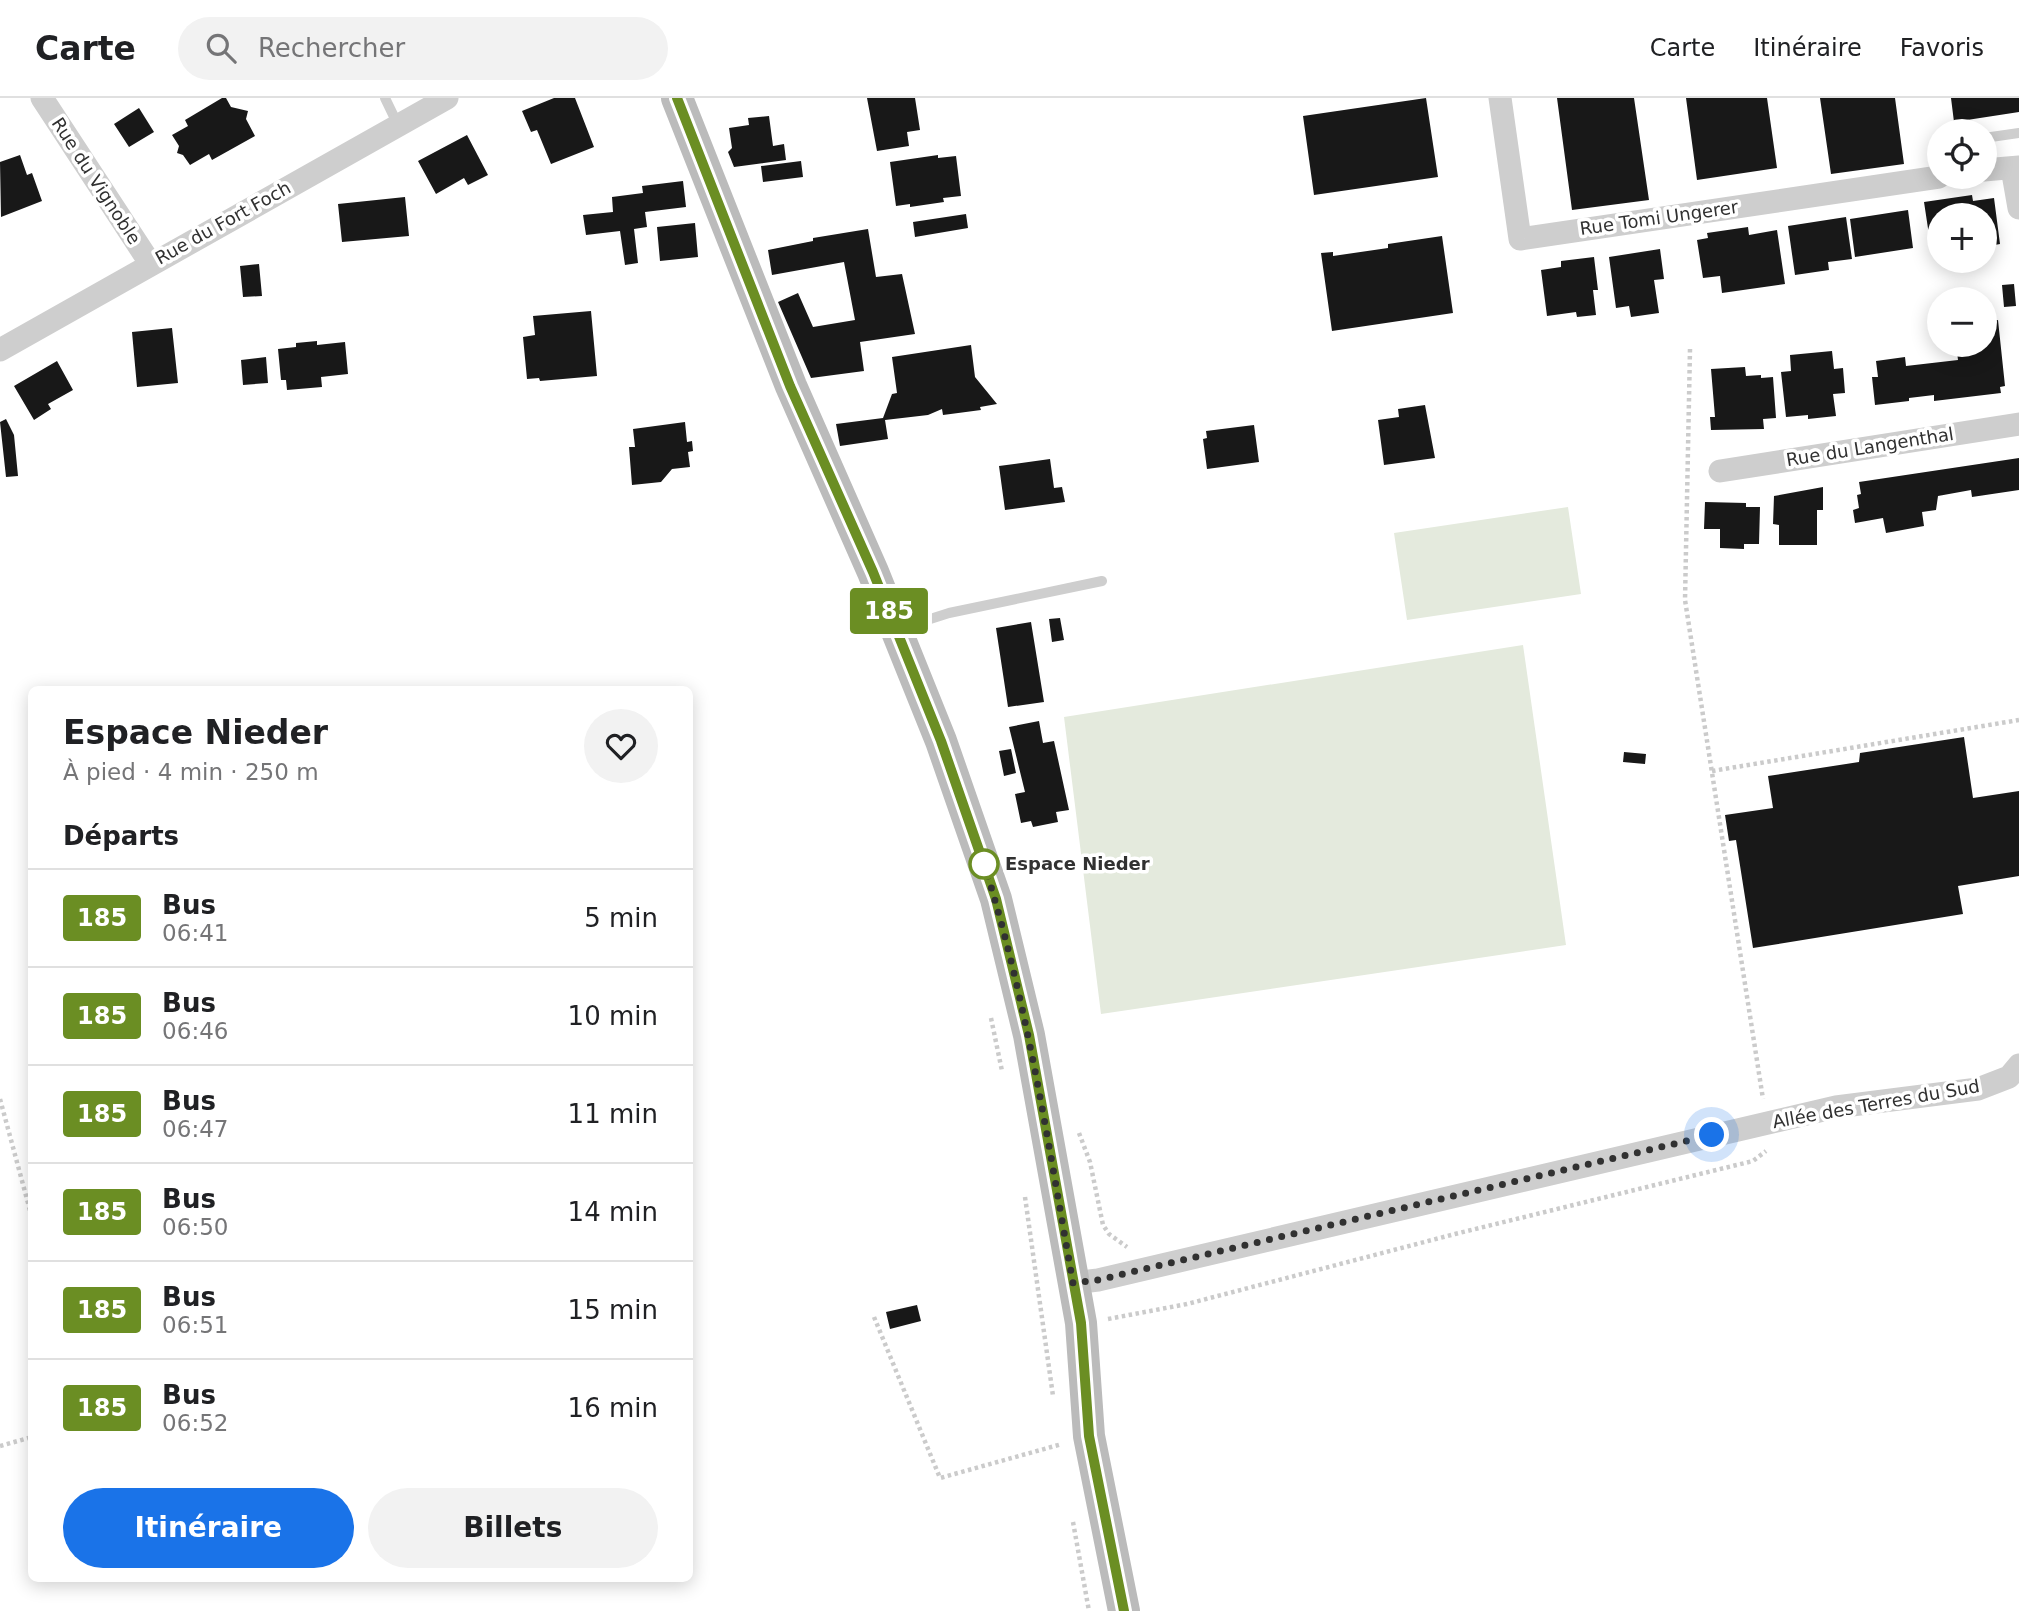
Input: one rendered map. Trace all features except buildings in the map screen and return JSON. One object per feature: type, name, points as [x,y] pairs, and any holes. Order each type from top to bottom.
[{"type":"street","name":"Rue du Vignoble","points":[[43,98],[150,263]]},
{"type":"street","name":"Rue du Fort Foch","points":[[0,350],[150,263],[447,98]]},
{"type":"street","points":[[677,98],[790,386],[873,572],[941,741],[996,899],[1029,1035],[1081,1323],[1075,1440],[1124,1611]]},
{"type":"street","name":"Rue Tomi Ungerer","points":[[1500,98],[1520,239],[1927,179]]},
{"type":"street","points":[[1997,169],[2016,167],[2019,208]]},
{"type":"street","name":"Rue du Langenthal","points":[[1720,471],[2019,424]]},
{"type":"street","name":"Allée des Terres du Sud","points":[[1073,1283],[1098,1280],[1836,1107],[1978,1089],[2009,1077],[2019,1065]]},
{"type":"lane","points":[[385,98],[398,125]]},
{"type":"lane","points":[[1997,136],[2019,133]]},
{"type":"lane","points":[[896,629],[949,613],[1102,581]]},
{"type":"path","points":[[1081,1323],[1133,1316],[1187,1304],[1455,1234],[1753,1161],[1767,1150],[1770,1138],[1685,600],[1690,349]]},
{"type":"path","points":[[1712,771],[2019,720]]},
{"type":"path","points":[[990,1015],[1003,1078]]},
{"type":"path","points":[[0,1100],[28,1203]]},
{"type":"path","points":[[1077,1123],[1090,1162],[1103,1225],[1109,1234],[1130,1250]]},
{"type":"path","points":[[1025,1196],[1055,1407]]},
{"type":"path","points":[[874,1317],[940,1478],[1075,1440]]},
{"type":"path","points":[[1058,1432],[1075,1440]]},
{"type":"path","points":[[0,1446],[28,1438]]},
{"type":"path","points":[[1062,1458],[1075,1440]]},
{"type":"path","points":[[1071,1513],[1089,1611]]},
{"type":"shaded area","points":[[1568,507],[1581,594],[1407,620],[1394,533]]},
{"type":"shaded area","points":[[1523,645],[1566,945],[1101,1014],[1064,717]]},
{"type":"bus line","name":"185","points":[[677,98],[790,386],[873,572],[941,741],[996,899],[1029,1035],[1081,1323],[1089,1436],[1124,1611]]},
{"type":"place","name":"Espace Nieder","points":[[984,864]]},
{"type":"route","points":[[984,864],[996,899],[1029,1035],[1073,1283],[1098,1280],[1712,1135]]}]
